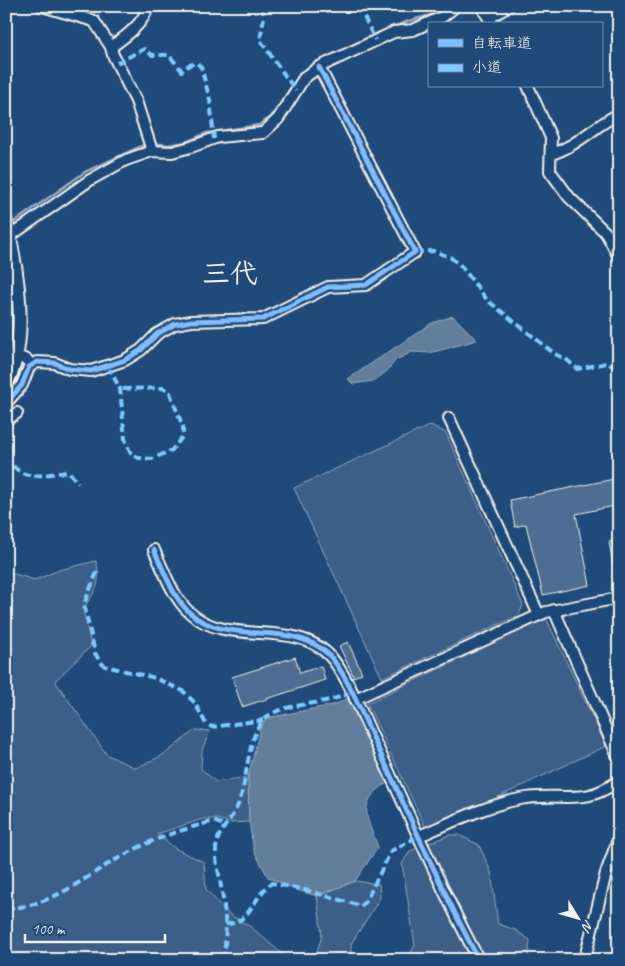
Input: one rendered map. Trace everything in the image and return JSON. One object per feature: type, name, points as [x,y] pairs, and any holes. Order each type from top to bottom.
[{"type":"main road","points":[[6,221],[10,236],[21,324],[16,356],[6,384]]},
{"type":"street","points":[[42,6],[94,21],[111,47],[113,56],[136,101],[152,151]]},
{"type":"street","points":[[111,47],[146,16],[148,6]]},
{"type":"street","points":[[431,22],[442,17],[456,6]]},
{"type":"street","points":[[481,6],[490,21],[509,6]]},
{"type":"street","points":[[10,236],[90,180],[126,160],[152,151],[172,152],[218,137],[263,133],[278,119],[304,78],[319,67],[394,32],[413,30],[428,23]]},
{"type":"street","points":[[6,403],[22,385],[29,367],[36,362],[55,363],[68,369],[91,371],[125,360],[141,350],[157,334],[175,324],[191,321],[263,320],[328,287],[366,286],[415,252],[319,67]]},
{"type":"street","points":[[529,88],[551,138],[550,171],[568,197],[606,234],[619,257]]},
{"type":"street","points":[[551,154],[583,139],[607,119],[619,114]]},
{"type":"street","points":[[16,356],[27,360],[32,365]]},
{"type":"street","points":[[6,420],[17,414]]},
{"type":"street","points":[[449,418],[539,615]]},
{"type":"street","points":[[154,550],[172,589],[190,613],[202,621],[227,630],[295,637],[309,641],[328,654],[355,699],[456,919],[479,960]]},
{"type":"street","points":[[355,699],[539,615],[554,610],[619,598]]},
{"type":"street","points":[[554,610],[619,760]]},
{"type":"street","points":[[419,836],[506,803],[542,796],[582,798],[609,787],[619,780]]},
{"type":"street","points":[[579,960],[585,958],[606,873],[619,837]]},
{"type":"shaded area","points":[[453,316],[477,340],[430,353],[412,352],[396,360],[386,372],[373,381],[353,384],[348,379],[432,323]]},
{"type":"shaded area","points":[[431,425],[446,433],[523,605],[519,615],[382,678],[294,488]]},
{"type":"shaded area","points":[[96,561],[98,569],[97,586],[83,609],[91,646],[55,681],[107,755],[136,768],[165,754],[195,730],[210,731],[202,750],[201,769],[216,782],[248,777],[249,822],[230,823],[218,819],[203,819],[157,834],[176,849],[204,862],[206,889],[227,913],[251,927],[289,960],[6,960],[6,566],[11,573],[35,580],[59,570]]},
{"type":"shaded area","points":[[546,618],[606,746],[427,831],[367,703]]},
{"type":"shaded area","points":[[349,697],[392,784],[387,783],[377,790],[368,804],[367,812],[370,828],[378,847],[355,881],[317,896],[294,889],[268,877],[254,851],[249,822],[248,777],[261,726],[267,718],[337,704]]},
{"type":"shaded area","points":[[449,835],[459,835],[479,845],[491,872],[498,924],[515,930],[530,940],[528,960],[407,960],[415,945],[402,864],[410,851]]},
{"type":"shaded area","points":[[355,881],[379,884],[380,898],[351,944],[351,960],[314,960],[322,936],[317,896]]},
{"type":"building","points":[[619,478],[619,505],[576,514],[590,585],[543,595],[526,524],[515,527],[510,500]]},
{"type":"building","points":[[619,540],[619,575],[615,575],[609,542]]},
{"type":"building","points":[[348,642],[362,673],[354,677],[339,646]]},
{"type":"building","points":[[295,657],[300,673],[321,666],[325,680],[242,707],[232,677]]},
{"type":"waterway","points":[[331,56],[377,33],[432,14],[446,6]]},
{"type":"waterway","points":[[152,143],[168,145],[186,142],[207,133],[259,125],[271,117],[302,71],[315,64]]},
{"type":"waterway","points":[[10,225],[85,172],[146,144]]},
{"type":"marked path","points":[[262,6],[264,17],[260,40],[296,91]]},
{"type":"marked path","points":[[359,6],[375,40]]},
{"type":"marked path","points":[[117,63],[144,49],[152,55],[169,55],[182,71],[189,65],[197,63],[201,67],[210,100],[214,139]]},
{"type":"marked path","points":[[415,252],[433,251],[450,257],[462,267],[487,300],[577,369],[607,363],[619,369]]},
{"type":"marked path","points":[[108,366],[120,389],[125,439],[130,452],[139,458],[152,459],[172,450],[183,436],[183,427],[170,393],[163,388],[120,389]]},
{"type":"marked path","points":[[6,456],[19,471],[26,475],[69,472],[78,483]]},
{"type":"marked path","points":[[97,572],[84,604],[95,653],[100,662],[105,666],[155,678],[183,691],[195,703],[206,724],[212,727],[263,720]]},
{"type":"marked path","points":[[223,960],[225,920],[216,858],[216,845],[220,834],[240,800],[248,758],[256,732],[262,721],[271,714],[291,707],[331,700],[351,692]]},
{"type":"marked path","points":[[6,909],[25,906],[56,895],[112,862],[159,838],[214,821],[223,825]]},
{"type":"marked path","points":[[226,924],[234,923],[247,914],[261,894],[272,883],[309,891],[361,906],[367,899],[391,851],[419,836]]},
{"type":"cycle path","points":[[6,403],[22,385],[29,367],[37,362],[55,363],[69,369],[91,371],[125,360],[141,350],[157,334],[175,324],[191,321],[263,319],[328,287],[366,285],[415,252],[319,67]]},
{"type":"cycle path","points":[[154,550],[178,599],[189,612],[205,623],[222,629],[240,632],[296,637],[313,643],[335,662],[355,697],[439,880],[479,960]]},
{"type":"district","name":"三代","points":[[230,273]]}]
